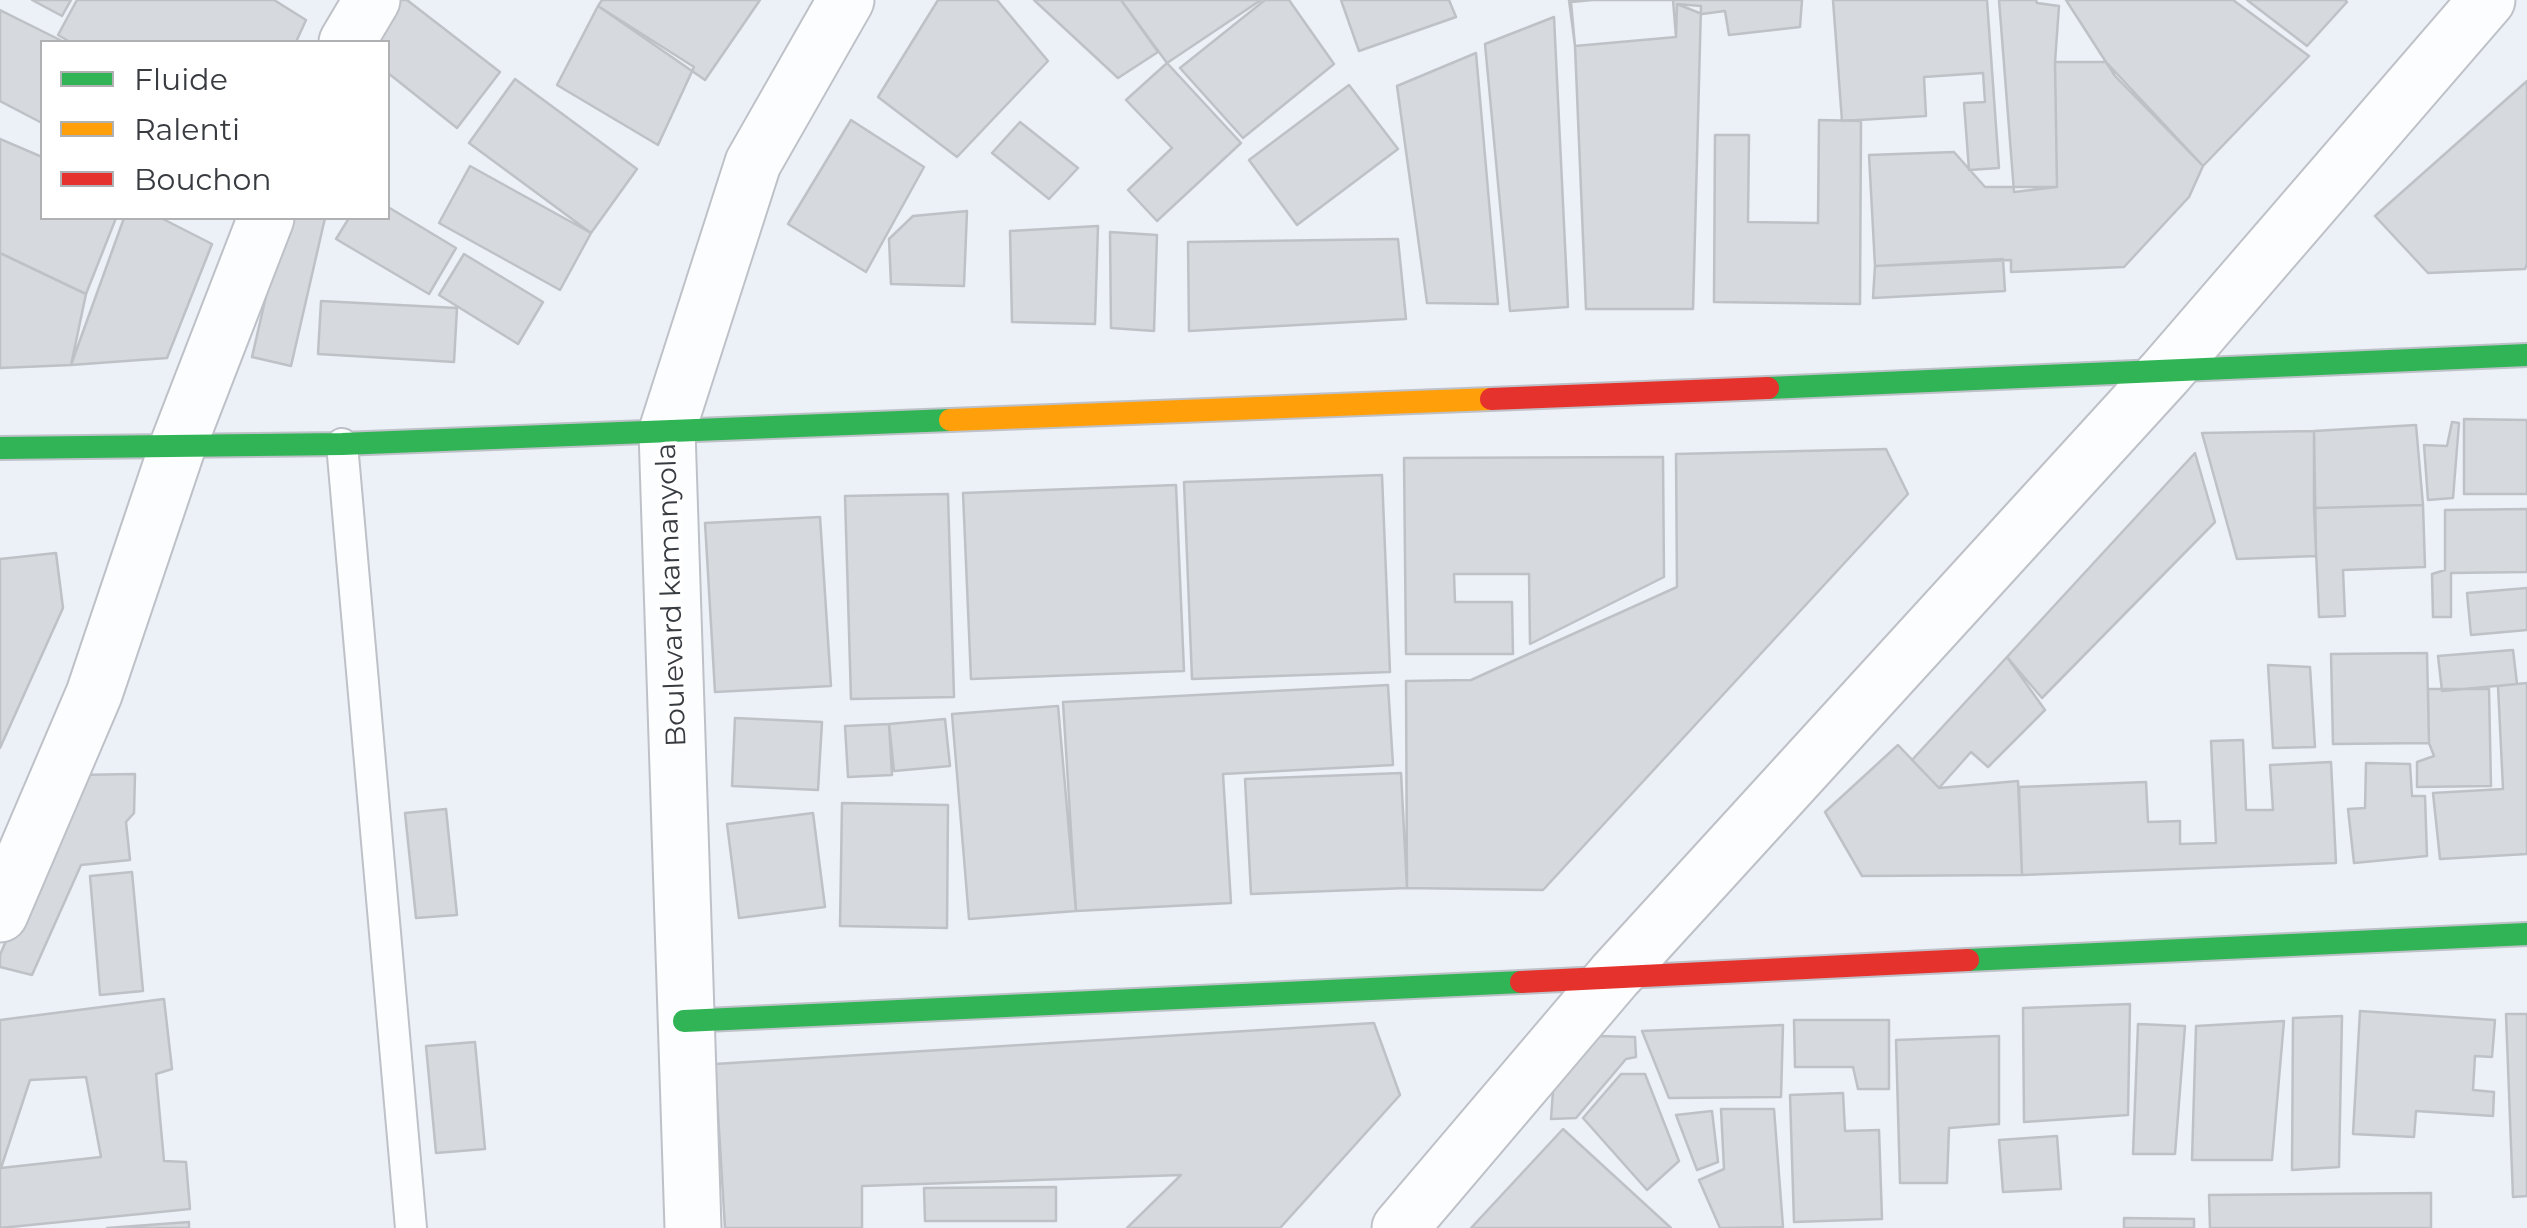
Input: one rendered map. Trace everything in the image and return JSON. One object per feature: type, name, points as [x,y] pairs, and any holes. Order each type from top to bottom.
[{"type":"street","points":[[348,40],[372,0]]},
{"type":"street","name":"Boulevard kamanyola","points":[[693,1228],[667,432],[752,163],[846,0]]},
{"type":"street","points":[[1400,1228],[1615,975],[2164,373],[2487,0]]},
{"type":"street","points":[[0,914],[94,694],[177,448],[265,220]]},
{"type":"street","points":[[0,448],[342,444],[2164,373],[2527,355]]},
{"type":"street","points":[[684,1021],[2527,934]]},
{"type":"lane","points":[[342,444],[411,1228]]},
{"type":"building","points":[[32,0],[71,0],[62,16]]},
{"type":"building","points":[[77,0],[274,0],[306,20],[297,40],[67,40],[58,35]]},
{"type":"building","points":[[400,0],[407,0],[500,72],[457,128],[390,75],[390,40],[370,40]]},
{"type":"building","points":[[602,0],[760,0],[705,80],[598,6]]},
{"type":"building","points":[[938,0],[997,0],[1048,61],[957,157],[878,97]]},
{"type":"building","points":[[1034,0],[1121,0],[1158,52],[1118,78]]},
{"type":"building","points":[[1121,0],[1261,0],[1167,63]]},
{"type":"building","points":[[1265,0],[1289,0],[1334,64],[1243,138],[1180,68]]},
{"type":"building","points":[[1341,0],[1449,0],[1456,17],[1359,51]]},
{"type":"building","points":[[1569,0],[1802,0],[1800,27],[1729,35],[1725,11],[1702,14],[1677,4],[1676,37],[1575,46]]},
{"type":"building","points":[[1673,0],[1676,37],[1575,46],[1571,2]]},
{"type":"building","points":[[1833,0],[1987,0],[1999,168],[1969,170],[1964,103],[1985,102],[1983,73],[1924,77],[1926,116],[1842,121]]},
{"type":"building","points":[[1999,0],[2036,0],[2059,6],[2055,62],[2057,187],[2014,192]]},
{"type":"building","points":[[2066,0],[2233,0],[2309,56],[2203,166],[2115,76]]},
{"type":"building","points":[[2247,0],[2345,0],[2347,2],[2307,46]]},
{"type":"building","points":[[1677,4],[1701,6],[1693,309],[1586,309],[1575,46],[1676,37]]},
{"type":"building","points":[[598,6],[694,67],[658,145],[557,85]]},
{"type":"building","points":[[0,10],[60,40],[40,40],[40,122],[0,101]]},
{"type":"building","points":[[1554,17],[1568,307],[1510,311],[1485,44]]},
{"type":"building","points":[[1476,53],[1498,304],[1427,303],[1397,86]]},
{"type":"building","points":[[2055,62],[2106,62],[2203,166],[2189,197],[2124,267],[2011,272],[2011,260],[1875,266],[1869,155],[1954,152],[1985,187],[2057,187]]},
{"type":"building","points":[[1167,63],[1241,143],[1157,221],[1128,190],[1172,148],[1126,100]]},
{"type":"building","points":[[515,79],[637,169],[591,233],[469,143]]},
{"type":"building","points":[[2527,81],[2525,269],[2428,273],[2375,216]]},
{"type":"building","points":[[1349,85],[1398,149],[1297,225],[1249,160]]},
{"type":"building","points":[[851,120],[924,167],[866,272],[788,224]]},
{"type":"building","points":[[1819,120],[1861,121],[1860,304],[1714,302],[1715,135],[1749,135],[1748,222],[1818,223]]},
{"type":"building","points":[[1020,122],[1078,168],[1049,199],[992,153]]},
{"type":"building","points":[[0,139],[40,156],[40,220],[115,220],[86,294],[0,253]]},
{"type":"building","points":[[470,166],[591,233],[560,290],[439,223]]},
{"type":"building","points":[[390,208],[456,248],[429,294],[336,239],[348,220],[390,220]]},
{"type":"building","points":[[967,211],[964,286],[891,284],[889,239],[913,216]]},
{"type":"building","points":[[123,220],[165,220],[212,244],[167,358],[71,365]]},
{"type":"building","points":[[284,220],[325,220],[291,366],[252,357]]},
{"type":"building","points":[[1098,226],[1095,324],[1012,322],[1010,231]]},
{"type":"building","points":[[1110,232],[1157,235],[1154,331],[1111,328]]},
{"type":"building","points":[[1398,239],[1406,319],[1189,331],[1188,242]]},
{"type":"building","points":[[0,253],[86,294],[71,365],[0,368]]},
{"type":"building","points":[[464,254],[543,302],[518,344],[439,295]]},
{"type":"building","points":[[2003,259],[2005,291],[1873,298],[1875,266]]},
{"type":"building","points":[[321,301],[457,308],[454,362],[318,354]]},
{"type":"building","points":[[2464,419],[2527,420],[2527,494],[2464,494]]},
{"type":"building","points":[[2452,422],[2459,423],[2453,498],[2428,500],[2424,445],[2447,446]]},
{"type":"building","points":[[2416,425],[2423,505],[2314,508],[2314,431]]},
{"type":"building","points":[[2314,431],[2316,556],[2237,559],[2202,433]]},
{"type":"building","points":[[1886,449],[1908,494],[1543,890],[1407,888],[1406,681],[1471,680],[1677,587],[1676,454]]},
{"type":"building","points":[[2195,453],[2215,522],[2042,698],[2007,657]]},
{"type":"building","points":[[1663,457],[1664,577],[1530,644],[1529,574],[1454,574],[1455,602],[1512,602],[1513,654],[1406,654],[1404,458]]},
{"type":"building","points":[[1382,475],[1390,672],[1192,679],[1184,482]]},
{"type":"building","points":[[1176,485],[1184,671],[971,679],[963,493]]},
{"type":"building","points":[[948,494],[954,697],[851,699],[845,496]]},
{"type":"building","points":[[2423,505],[2425,567],[2343,570],[2345,616],[2319,617],[2314,508]]},
{"type":"building","points":[[2527,509],[2527,572],[2451,573],[2451,617],[2433,617],[2432,574],[2445,570],[2445,510]]},
{"type":"building","points":[[820,517],[831,686],[715,692],[705,523]]},
{"type":"building","points":[[56,553],[63,608],[0,748],[0,559]]},
{"type":"building","points":[[2527,588],[2527,630],[2471,635],[2467,593]]},
{"type":"building","points":[[2513,650],[2517,684],[2442,691],[2438,656]]},
{"type":"building","points":[[2427,653],[2429,743],[2333,744],[2331,654]]},
{"type":"building","points":[[2007,657],[2045,710],[1988,767],[1971,752],[1939,788],[1912,760]]},
{"type":"building","points":[[2268,665],[2310,667],[2315,747],[2273,748]]},
{"type":"building","points":[[2527,683],[2527,854],[2440,859],[2433,793],[2503,789],[2498,686]]},
{"type":"building","points":[[1388,685],[1393,765],[1223,774],[1231,903],[1076,911],[1063,702]]},
{"type":"building","points":[[2428,689],[2489,689],[2491,786],[2417,787],[2417,762],[2434,756],[2429,743]]},
{"type":"building","points":[[1058,706],[1076,911],[969,919],[952,714]]},
{"type":"building","points":[[735,718],[822,722],[818,790],[732,786]]},
{"type":"building","points":[[945,719],[950,766],[894,771],[889,724]]},
{"type":"building","points":[[889,724],[892,775],[848,777],[845,726]]},
{"type":"building","points":[[2243,740],[2246,810],[2273,810],[2270,765],[2331,762],[2336,863],[2022,875],[2019,787],[2146,782],[2148,822],[2180,821],[2180,844],[2216,843],[2211,741]]},
{"type":"building","points":[[1898,745],[1939,788],[2018,781],[2022,875],[1862,876],[1825,812]]},
{"type":"building","points":[[2366,763],[2410,764],[2412,796],[2425,796],[2427,856],[2354,863],[2348,809],[2365,808]]},
{"type":"building","points":[[1401,773],[1407,888],[1251,894],[1245,779]]},
{"type":"building","points":[[135,774],[134,813],[126,822],[130,860],[81,865],[32,975],[0,967],[0,955],[76,775]]},
{"type":"building","points":[[842,803],[948,805],[947,928],[840,926]]},
{"type":"building","points":[[446,809],[457,915],[416,918],[405,813]]},
{"type":"building","points":[[813,813],[825,907],[739,918],[727,824]]},
{"type":"building","points":[[132,872],[143,991],[100,995],[90,876]]},
{"type":"building","points":[[164,999],[172,1069],[156,1074],[164,1161],[186,1162],[190,1209],[0,1228],[0,1020]],"holes":[[[86,1077],[101,1157],[1,1168],[30,1080]]]},
{"type":"building","points":[[2130,1004],[2128,1115],[2024,1122],[2023,1008]]},
{"type":"building","points":[[2360,1011],[2495,1020],[2492,1057],[2475,1056],[2473,1090],[2494,1092],[2493,1116],[2416,1111],[2414,1137],[2353,1134]]},
{"type":"building","points":[[2506,1014],[2527,1014],[2527,1196],[2513,1197]]},
{"type":"building","points":[[2342,1016],[2339,1167],[2292,1170],[2293,1018]]},
{"type":"building","points":[[1794,1020],[1889,1020],[1889,1089],[1858,1089],[1853,1067],[1795,1067]]},
{"type":"building","points":[[2284,1021],[2272,1160],[2192,1160],[2196,1026]]},
{"type":"building","points":[[1374,1023],[1400,1095],[1280,1228],[1127,1228],[1181,1175],[862,1186],[862,1228],[725,1228],[715,1064]]},
{"type":"building","points":[[2138,1024],[2185,1026],[2175,1154],[2133,1154]]},
{"type":"building","points":[[1783,1025],[1781,1097],[1669,1098],[1642,1031]]},
{"type":"building","points":[[1598,1036],[1635,1037],[1636,1057],[1626,1059],[1576,1118],[1551,1119],[1553,1091]]},
{"type":"building","points":[[1999,1036],[1999,1124],[1949,1128],[1947,1183],[1900,1183],[1896,1040]]},
{"type":"building","points":[[475,1042],[485,1149],[436,1153],[426,1046]]},
{"type":"building","points":[[1621,1074],[1645,1074],[1679,1161],[1647,1190],[1583,1118]]},
{"type":"building","points":[[1843,1093],[1845,1131],[1879,1130],[1882,1219],[1794,1222],[1790,1095]]},
{"type":"building","points":[[1721,1109],[1774,1109],[1783,1227],[1720,1228],[1699,1180],[1724,1169]]},
{"type":"building","points":[[1712,1111],[1718,1162],[1697,1170],[1676,1115]]},
{"type":"building","points":[[1563,1129],[1671,1228],[1471,1228]]},
{"type":"building","points":[[2057,1136],[2061,1189],[2003,1192],[1999,1140]]},
{"type":"building","points":[[1056,1187],[1056,1221],[925,1221],[924,1188]]},
{"type":"building","points":[[2431,1193],[2431,1228],[2210,1228],[2209,1195]]},
{"type":"building","points":[[2124,1218],[2194,1219],[2194,1228],[2124,1228]]},
{"type":"building","points":[[189,1222],[189,1228],[107,1228]]},
{"type":"traffic: fast","points":[[1768,388],[2527,355]]},
{"type":"traffic: fast","points":[[0,448],[342,444],[950,420]]},
{"type":"traffic: fast","points":[[1968,960],[2527,934]]},
{"type":"traffic: fast","points":[[684,1021],[1521,982]]},
{"type":"traffic: slow","points":[[950,420],[1491,399]]},
{"type":"traffic: jam","points":[[1491,399],[1768,388]]},
{"type":"traffic: jam","points":[[1521,982],[1968,960]]}]
